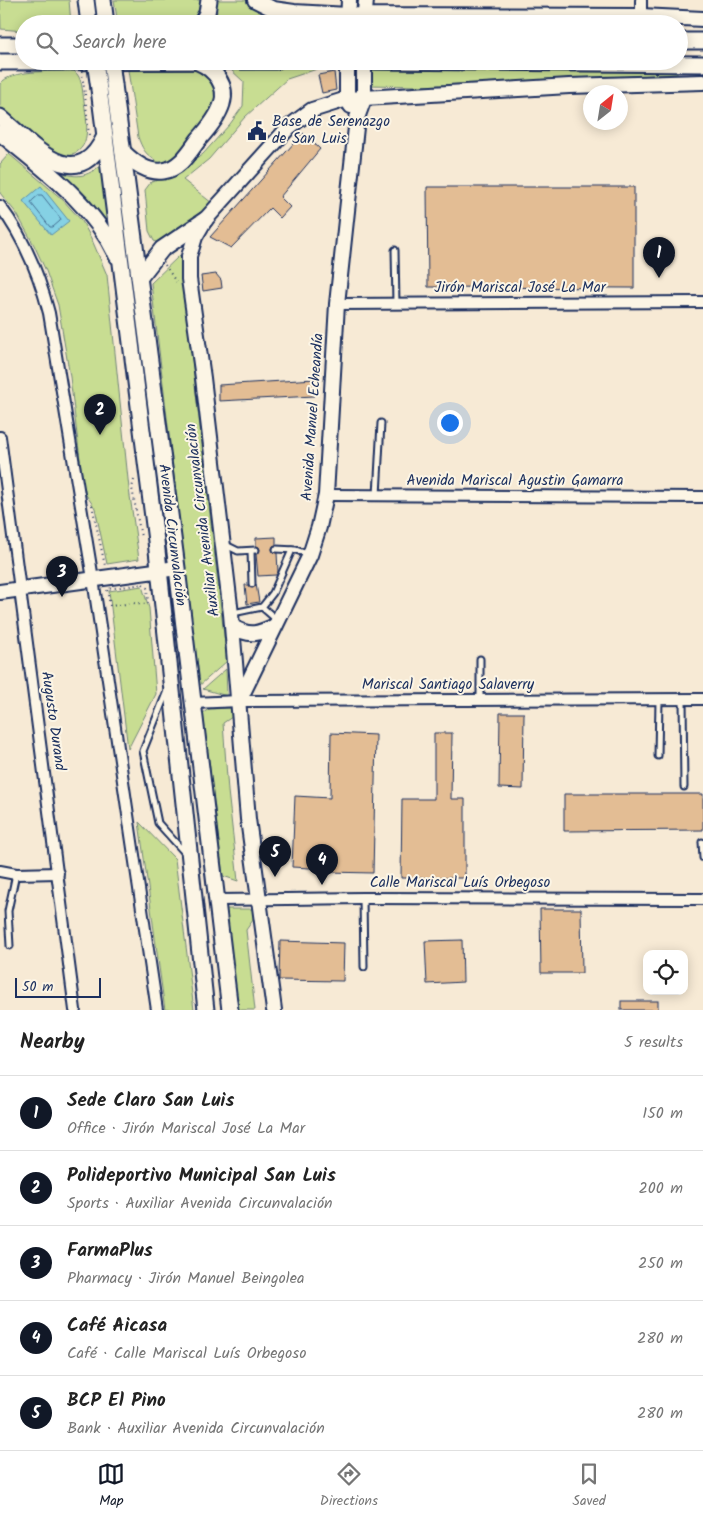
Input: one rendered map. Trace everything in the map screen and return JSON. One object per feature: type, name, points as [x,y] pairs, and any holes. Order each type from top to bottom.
[{"type":"main road","points":[[86,0],[88,15]]},
{"type":"main road","points":[[206,15],[208,0]]},
{"type":"main road","points":[[688,42],[703,42]]},
{"type":"main road","points":[[1,45],[15,45]]},
{"type":"main road","points":[[0,72],[6,62]]},
{"type":"main road","points":[[688,64],[703,64]]},
{"type":"main road","name":"Avenida Circunvalación","points":[[94,70],[92,91],[105,136],[160,570],[206,1010]]},
{"type":"main road","name":"Avenida Circunvalación","points":[[112,70],[177,568],[230,1010]]},
{"type":"main road","points":[[123,152],[135,163],[162,172],[169,170],[185,158],[217,116],[222,104],[224,97],[221,83],[211,70]]},
{"type":"main road","points":[[0,117],[46,156],[65,164],[76,165],[90,159],[105,136]]},
{"type":"main road","points":[[0,132],[80,202],[106,234],[123,269]]},
{"type":"main road","points":[[140,277],[158,254],[168,245],[206,220]]},
{"type":"street","points":[[255,0],[273,9],[317,15]]},
{"type":"street","points":[[348,0],[348,15]]},
{"type":"street","points":[[365,15],[366,0]]},
{"type":"street","points":[[641,0],[642,15]]},
{"type":"street","points":[[688,18],[703,19]]},
{"type":"street","points":[[347,70],[347,96],[357,118]]},
{"type":"street","name":"Avenida Manuel Echeandía","points":[[239,701],[310,555],[326,495],[337,304],[357,118],[364,94],[364,70]]},
{"type":"street","name":"Auxiliar Avenida Circunvalación","points":[[274,1010],[248,818],[232,620],[188,268],[195,237],[206,220],[289,127],[312,110],[347,96],[703,82]]},
{"type":"street","points":[[0,206],[25,246],[37,270],[50,313],[157,1010]]},
{"type":"street","name":"Jirón Mariscal José La Mar","points":[[337,304],[703,302]]},
{"type":"street","name":"Augusto Durand","points":[[0,437],[75,1010]]},
{"type":"street","name":"Avenida Mariscal Agustin Gamarra","points":[[326,495],[703,497]]},
{"type":"street","points":[[0,592],[177,568]]},
{"type":"street","points":[[232,620],[243,633],[258,634],[276,623]]},
{"type":"street","name":"Mariscal Santiago Salaverry","points":[[193,703],[239,701],[703,698]]},
{"type":"street","points":[[0,870],[16,874],[58,873]]},
{"type":"street","name":"Calle Mariscal Luís Orbegoso","points":[[218,900],[259,898],[703,899]]},
{"type":"lane","points":[[395,250],[396,304]]},
{"type":"lane","points":[[377,495],[381,423]]},
{"type":"lane","points":[[222,542],[233,550],[254,551],[252,584]]},
{"type":"lane","points":[[276,549],[292,550],[310,555]]},
{"type":"lane","points":[[232,620],[262,607],[273,593],[292,550]]},
{"type":"lane","points":[[254,603],[254,610]]},
{"type":"lane","points":[[262,607],[276,623]]},
{"type":"lane","points":[[480,659],[480,699]]},
{"type":"lane","points":[[172,679],[143,751],[158,823],[189,856]]},
{"type":"lane","points":[[658,756],[659,699]]},
{"type":"lane","points":[[683,699],[684,787]]},
{"type":"lane","points":[[702,842],[703,858]]},
{"type":"lane","points":[[10,946],[8,911],[16,874]]},
{"type":"lane","points":[[363,898],[364,967]]},
{"type":"path","points":[[84,70],[92,91],[88,140]]},
{"type":"path","points":[[158,254],[176,282],[190,285]]},
{"type":"path","points":[[136,473],[132,488],[142,545]]},
{"type":"path","points":[[107,589],[110,606],[135,603],[148,604],[147,588],[144,584]]},
{"type":"green space","points":[[0,0],[69,0],[70,15],[15,15],[15,30],[1,29]]},
{"type":"green space","points":[[114,0],[202,0],[201,11],[198,15],[116,15]]},
{"type":"green space","points":[[215,0],[246,0],[261,11],[275,15],[216,15],[217,12]]},
{"type":"green space","points":[[128,70],[197,70],[208,76],[217,86],[216,108],[172,164],[155,165],[155,160],[146,153],[141,144],[138,137]]},
{"type":"green space","points":[[231,70],[314,70],[287,79],[245,117],[209,159],[183,180],[212,203],[198,217],[160,244],[154,241],[149,231],[145,190],[151,182],[174,176],[203,154],[230,124],[243,106],[244,82]]},
{"type":"green space","points":[[367,70],[678,70],[677,74],[420,86],[368,85]]},
{"type":"green space","points":[[74,71],[81,81],[87,131],[83,145],[79,151],[72,154],[72,160],[56,156],[4,112],[0,107],[0,84],[5,79],[13,76],[32,72]]},
{"type":"green space","points":[[9,154],[62,199],[82,221],[107,275],[129,489],[139,559],[107,564],[95,508],[84,492],[70,377],[58,305],[34,245],[17,214],[0,193],[0,164]]},
{"type":"green space","points":[[104,162],[113,239],[53,169],[68,175],[80,176],[92,172]]},
{"type":"green space","points":[[180,255],[227,661],[199,686],[151,283]]},
{"type":"green space","points":[[142,586],[149,608],[156,694],[128,749],[109,591]]},
{"type":"green space","points":[[226,669],[227,696],[203,689]]},
{"type":"green space","points":[[232,708],[232,717],[223,723],[238,881],[223,876],[203,713],[209,709]]},
{"type":"green space","points":[[139,822],[175,859],[194,1010],[165,1010]]},
{"type":"green space","points":[[226,909],[254,909],[253,920],[246,930],[255,1010],[237,1010]]},
{"type":"water","points":[[41,186],[69,221],[51,235],[23,201]]},
{"type":"building","points":[[334,72],[336,90],[322,93],[318,75]]},
{"type":"building","points":[[303,133],[320,149],[280,197],[290,207],[280,218],[270,208],[231,248],[210,237]]},
{"type":"building","points":[[427,187],[634,187],[634,288],[428,287]]},
{"type":"building","points":[[216,274],[221,280],[222,288],[203,291],[201,276]]},
{"type":"building","points":[[315,379],[314,396],[219,401],[219,385]]},
{"type":"building","points":[[276,537],[276,545],[272,549],[273,552],[277,553],[278,572],[276,575],[258,576],[256,554],[260,550],[256,546],[256,538]]},
{"type":"building","points":[[256,584],[259,602],[247,604],[245,585],[253,588]]},
{"type":"building","points":[[500,713],[524,713],[523,789],[499,788]]},
{"type":"building","points":[[331,733],[376,735],[373,873],[328,872],[328,869],[292,867],[295,796],[330,798]]},
{"type":"building","points":[[434,733],[452,733],[451,799],[465,799],[465,878],[401,878],[402,799],[434,799]]},
{"type":"building","points":[[564,794],[703,794],[703,830],[564,831]]},
{"type":"building","points":[[540,909],[581,909],[582,973],[541,973]]},
{"type":"building","points":[[462,940],[463,982],[427,984],[425,941]]},
{"type":"building","points":[[280,941],[344,943],[343,981],[279,980]]},
{"type":"building","points":[[621,1001],[658,1001],[658,1010],[621,1010]]},
{"type":"place","name":"Base de Serenazgo de San Luis","points":[[257,131]]},
{"type":"place","name":"Sede Claro San Luis","points":[[659,278]]},
{"type":"place","name":"Polideportivo Municipal San Luis","points":[[100,435]]},
{"type":"place","name":"FarmaPlus","points":[[62,597]]},
{"type":"place","name":"BCP El Pino","points":[[275,877]]},
{"type":"place","name":"Café Aicasa","points":[[322,885]]}]
